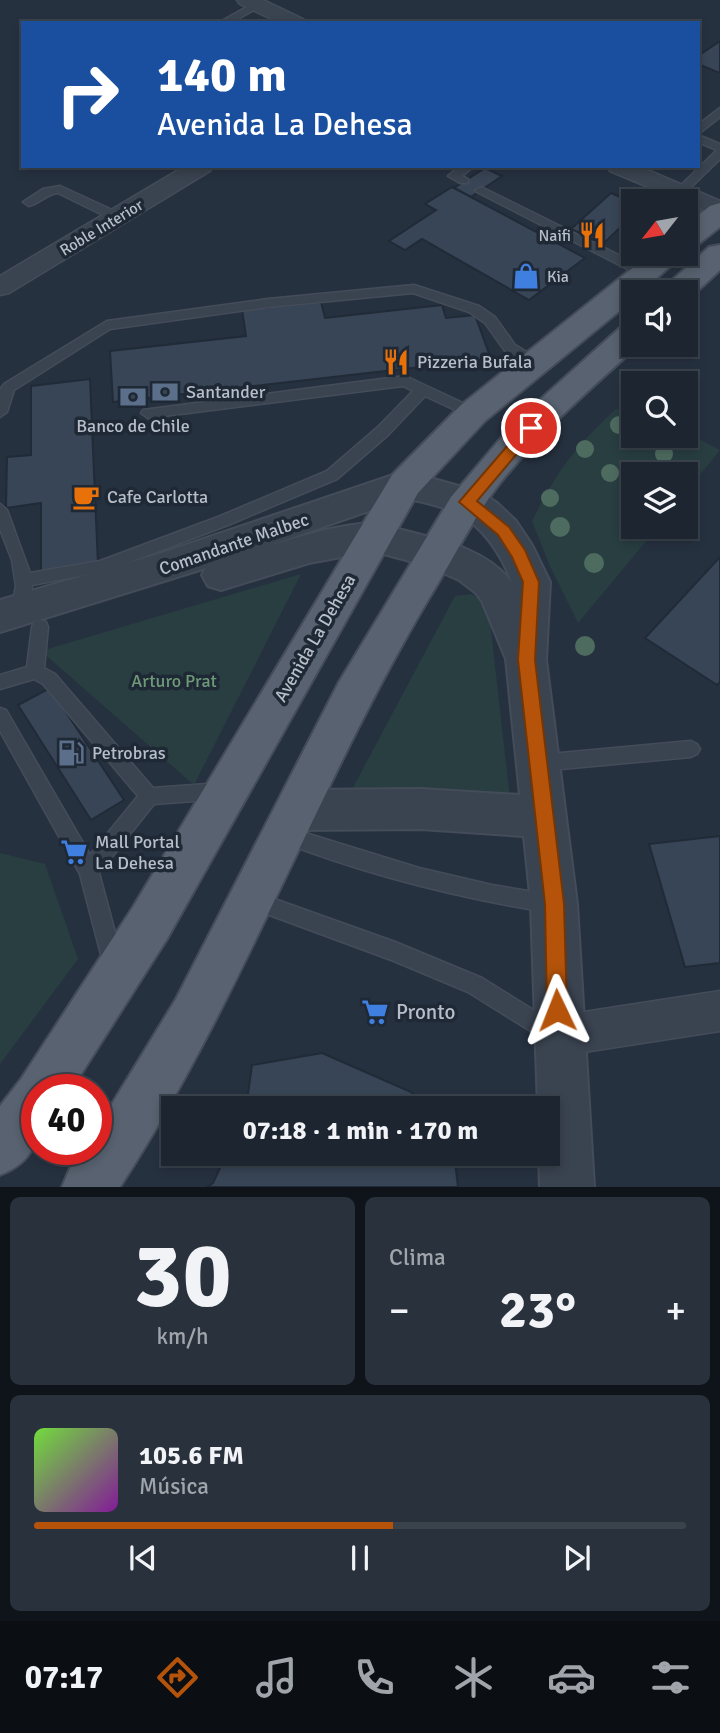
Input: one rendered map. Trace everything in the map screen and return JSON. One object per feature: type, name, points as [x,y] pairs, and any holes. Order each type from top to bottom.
[{"type":"main road","points":[[698,230],[720,211]]},
{"type":"main road","points":[[691,280],[720,254]]},
{"type":"main road","name":"Avenida La Dehesa","points":[[52,1074],[229,790],[405,484],[473,413],[653,266]]},
{"type":"main road","points":[[89,1187],[184,1034],[361,683],[467,502],[531,428],[621,344]]},
{"type":"main road","points":[[0,1149],[21,1120]]},
{"type":"street","points":[[252,2],[292,21]]},
{"type":"street","name":"Roble Interior","points":[[0,287],[199,168]]},
{"type":"street","points":[[623,168],[670,189]]},
{"type":"street","points":[[698,201],[720,211]]},
{"type":"street","points":[[405,484],[467,502],[484,513],[503,531],[519,555],[531,582],[526,660],[554,904],[567,1187]]},
{"type":"street","name":"Comandante Malbec","points":[[17,614],[166,567],[405,484]]},
{"type":"street","name":"Comandante Malbec","points":[[17,614],[373,537],[437,554],[472,569],[490,582],[499,595],[526,660]]},
{"type":"street","points":[[291,823],[436,810],[512,813],[545,819]]},
{"type":"street","points":[[558,1036],[720,1011]]},
{"type":"lane","points":[[226,21],[252,2]]},
{"type":"lane","points":[[700,129],[720,112]]},
{"type":"lane","points":[[683,189],[720,150],[700,139]]},
{"type":"lane","points":[[464,181],[454,176],[465,168]]},
{"type":"lane","points":[[29,202],[47,191],[60,189],[117,217]]},
{"type":"lane","points":[[481,190],[621,248]]},
{"type":"lane","points":[[0,412],[9,387],[107,325],[268,303],[414,289],[474,309],[490,320],[510,348],[535,363]]},
{"type":"lane","points":[[167,309],[229,302],[268,303]]},
{"type":"lane","points":[[148,413],[405,381],[473,413]]},
{"type":"lane","points":[[17,614],[101,567],[223,521],[332,475],[383,431],[422,390]]},
{"type":"lane","points":[[0,510],[17,614],[35,672]]},
{"type":"lane","points":[[0,682],[35,672],[49,679],[149,796]]},
{"type":"lane","points":[[0,715],[89,871],[116,975]]},
{"type":"lane","points":[[539,763],[691,749]]},
{"type":"lane","points":[[89,871],[149,796],[229,790]]},
{"type":"lane","points":[[291,823],[419,877],[492,894],[554,904]]},
{"type":"lane","points":[[252,900],[475,985],[558,1036]]},
{"type":"green space","points":[[616,409],[621,410],[621,448],[698,448],[698,438],[720,450],[698,477],[698,462],[621,462],[621,539],[648,539],[578,623],[549,564],[532,521],[550,488],[589,435]]},
{"type":"green space","name":"Arturo Prat","points":[[301,574],[194,785],[41,651]]},
{"type":"green space","points":[[471,594],[484,600],[490,621],[510,799],[348,797],[455,596]]},
{"type":"green space","points":[[0,853],[45,864],[78,959],[0,1064]]},
{"type":"building","points":[[720,41],[720,73],[700,65],[700,55]]},
{"type":"building","points":[[485,168],[502,176],[471,197],[454,188]]},
{"type":"building","points":[[452,187],[585,258],[529,300],[422,239],[405,250],[389,241],[436,210],[425,204]]},
{"type":"building","points":[[611,193],[621,197],[621,227],[603,244],[571,229]]},
{"type":"building","points":[[321,302],[325,318],[442,305],[446,318],[475,315],[491,359],[113,402],[110,351],[246,336],[242,310]]},
{"type":"building","points":[[90,379],[98,565],[41,572],[41,503],[6,508],[7,457],[31,455],[31,386]]},
{"type":"building","points":[[720,557],[720,682],[717,685],[645,638]]},
{"type":"building","name":"Petrobras","points":[[50,688],[124,800],[91,820],[18,705]]},
{"type":"building","points":[[720,836],[720,963],[685,967],[649,844]]},
{"type":"building","points":[[322,1053],[416,1096],[248,1096],[252,1065]]},
{"type":"building","points":[[221,1166],[456,1166],[458,1187],[207,1187],[213,1183]]},
{"type":"place","name":"Naifi","points":[[592,235]]},
{"type":"place","name":"Kia","points":[[526,276]]},
{"type":"place","name":"Pizzeria Bufala","points":[[396,362]]},
{"type":"place","name":"Santander","points":[[165,392]]},
{"type":"place","name":"Banco de Chile","points":[[133,397]]},
{"type":"place","name":"Cafe Carlotta","points":[[86,497]]},
{"type":"place","name":"Petrobras","points":[[71,753]]},
{"type":"place","name":"Mall Portal La Dehesa","points":[[74,852]]},
{"type":"place","name":"Pronto","points":[[375,1012]]},
{"type":"route","points":[[531,428],[467,502],[503,531],[519,555],[531,582],[531,621],[526,660],[554,904],[557,1010]]}]
